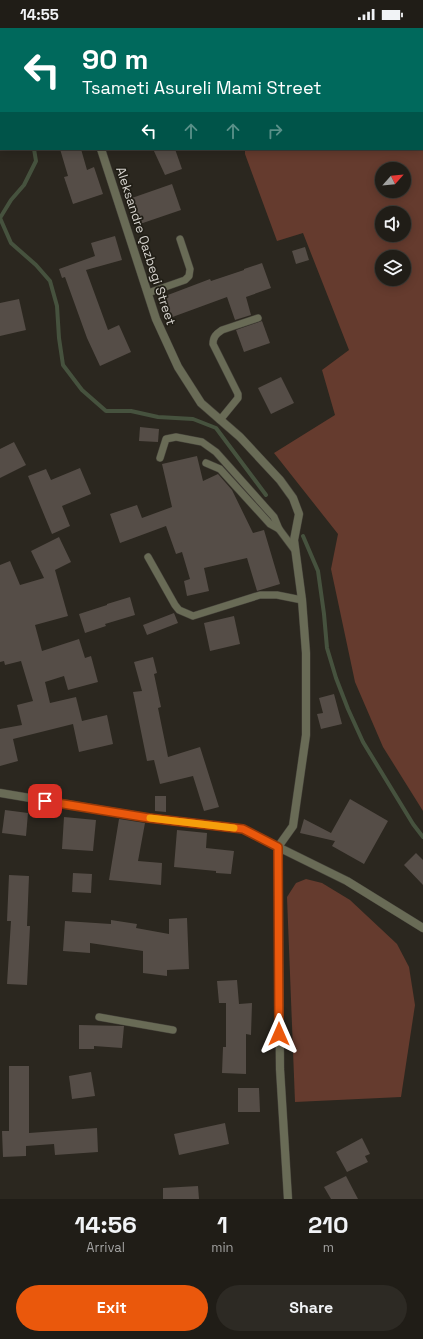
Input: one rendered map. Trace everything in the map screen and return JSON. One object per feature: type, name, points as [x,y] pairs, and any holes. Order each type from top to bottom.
[{"type":"street","name":"Aleksandre Qazbegi Street","points":[[101,150],[156,319],[178,367],[200,403],[240,437],[280,480],[293,498],[299,514],[294,540],[294,549],[302,600],[306,653],[306,735],[293,826],[278,847]]},
{"type":"street","points":[[0,793],[149,818],[243,829],[347,881],[423,928]]},
{"type":"street","points":[[278,847],[280,1069],[288,1199]]},
{"type":"lane","points":[[148,294],[185,280],[189,276],[190,269],[180,239]]},
{"type":"lane","points":[[220,420],[238,398],[238,394],[213,344],[213,339],[222,330],[258,318]]},
{"type":"lane","points":[[160,458],[166,439],[176,437],[202,442],[216,452],[274,517],[279,529],[294,549]]},
{"type":"lane","points":[[206,463],[220,469],[270,524],[279,529]]},
{"type":"lane","points":[[148,557],[175,605],[179,610],[193,616],[260,595],[278,595],[302,600]]},
{"type":"lane","points":[[99,1018],[173,1030]]},
{"type":"shaded area","points":[[245,150],[423,150],[423,811],[383,747],[355,682],[331,569],[338,534],[274,453],[335,415],[322,370],[349,350],[303,233],[277,241],[245,154]]},
{"type":"shaded area","points":[[306,879],[322,883],[350,900],[397,944],[409,967],[415,1005],[401,1097],[295,1102],[287,897],[296,883]]},
{"type":"building","points":[[60,150],[81,150],[87,170],[94,167],[103,194],[73,204],[64,177],[68,176]]},
{"type":"building","points":[[153,150],[175,150],[182,169],[165,175]]},
{"type":"building","points":[[172,184],[181,210],[137,225],[129,199]]},
{"type":"building","points":[[115,236],[122,260],[86,270],[108,330],[119,325],[131,352],[100,366],[87,338],[65,277],[62,278],[59,269],[95,256],[91,243]]},
{"type":"building","points":[[305,247],[309,260],[296,264],[292,251]]},
{"type":"building","points":[[262,263],[271,288],[246,297],[251,315],[235,320],[227,297],[167,319],[160,298],[210,279],[211,281]]},
{"type":"building","points":[[19,299],[26,330],[0,336],[0,303]]},
{"type":"building","points":[[262,321],[270,343],[244,352],[236,330]]},
{"type":"building","points":[[281,377],[294,403],[271,414],[258,388]]},
{"type":"building","points":[[140,427],[159,429],[158,442],[139,441]]},
{"type":"building","points":[[14,442],[26,465],[0,478],[0,449]]},
{"type":"building","points":[[197,456],[203,481],[218,474],[232,490],[253,533],[264,530],[280,584],[257,591],[247,558],[204,568],[209,591],[187,596],[184,581],[190,579],[182,552],[176,554],[166,526],[120,543],[110,514],[137,505],[142,518],[172,507],[162,464]]},
{"type":"building","points":[[80,468],[91,494],[62,506],[70,526],[52,534],[28,476],[46,469],[51,480]]},
{"type":"building","points":[[59,537],[71,562],[55,570],[68,616],[35,625],[42,651],[79,639],[85,658],[91,656],[98,682],[68,690],[64,676],[45,682],[50,703],[76,697],[82,721],[107,715],[113,744],[79,752],[73,724],[13,739],[18,761],[0,766],[0,729],[22,725],[17,705],[33,701],[21,661],[5,665],[4,661],[0,662],[0,565],[10,561],[20,585],[44,578],[31,551]]},
{"type":"building","points":[[130,597],[135,615],[105,624],[106,626],[85,633],[79,614]]},
{"type":"building","points":[[174,613],[178,623],[147,635],[143,625]]},
{"type":"building","points":[[234,616],[240,644],[210,651],[204,623]]},
{"type":"building","points":[[153,657],[157,673],[154,674],[161,707],[158,708],[168,757],[200,747],[219,807],[204,811],[193,776],[160,784],[154,760],[147,761],[133,692],[142,691],[134,662]]},
{"type":"building","points":[[334,694],[342,724],[321,729],[317,714],[323,713],[319,698]]},
{"type":"building","points":[[155,796],[166,796],[166,812],[155,811]]},
{"type":"building","points":[[350,799],[388,821],[364,864],[332,846],[335,841],[300,833],[304,819],[331,833]]},
{"type":"building","points":[[5,810],[28,813],[26,836],[2,833]]},
{"type":"building","points":[[64,817],[96,820],[93,851],[62,849]]},
{"type":"building","points":[[119,819],[145,823],[138,861],[162,863],[161,885],[109,880]]},
{"type":"building","points":[[177,830],[207,833],[206,848],[234,851],[231,874],[174,867]]},
{"type":"building","points":[[416,853],[423,860],[423,885],[404,865]]},
{"type":"building","points":[[73,873],[92,874],[91,893],[72,892]]},
{"type":"building","points":[[9,875],[29,876],[27,926],[30,926],[27,985],[7,984],[11,921],[7,921]]},
{"type":"building","points":[[187,918],[189,969],[167,970],[167,976],[143,973],[143,951],[90,943],[90,953],[63,951],[65,921],[111,924],[111,920],[137,924],[136,928],[169,934],[169,919]]},
{"type":"building","points":[[237,980],[239,1004],[252,1003],[251,1035],[246,1034],[246,1074],[222,1073],[223,1047],[226,1047],[226,1003],[219,1003],[217,981]]},
{"type":"building","points":[[79,1025],[124,1026],[122,1048],[94,1046],[94,1049],[79,1049]]},
{"type":"building","points":[[9,1066],[29,1066],[29,1133],[97,1128],[98,1152],[55,1155],[54,1144],[26,1146],[26,1156],[3,1157],[2,1131],[9,1131]]},
{"type":"building","points":[[91,1072],[95,1096],[72,1099],[69,1076]]},
{"type":"building","points":[[238,1088],[259,1088],[260,1112],[238,1112]]},
{"type":"building","points":[[225,1123],[229,1144],[179,1155],[174,1134]]},
{"type":"building","points":[[362,1138],[370,1154],[365,1156],[368,1162],[347,1172],[336,1152]]},
{"type":"building","points":[[346,1176],[358,1199],[331,1199],[324,1187]]},
{"type":"building","points":[[198,1186],[199,1199],[163,1199],[163,1188]]},
{"type":"waterway","points":[[0,218],[11,200],[24,185],[36,161],[34,150]]},
{"type":"waterway","points":[[0,218],[11,243],[36,265],[50,281],[57,306],[59,338],[63,365],[82,390],[106,411],[131,411],[158,417],[193,419],[216,428],[266,495]]},
{"type":"waterway","points":[[303,536],[318,571],[327,648],[336,678],[348,709],[363,742],[413,824],[423,837]]},
{"type":"slow traffic","points":[[150,818],[234,828]]},
{"type":"route","points":[[45,801],[149,818],[243,829],[278,847],[279,1034]]}]
